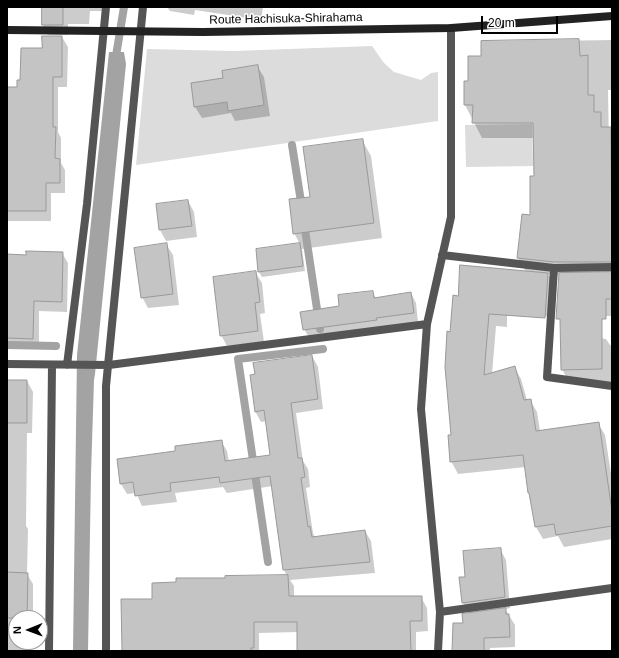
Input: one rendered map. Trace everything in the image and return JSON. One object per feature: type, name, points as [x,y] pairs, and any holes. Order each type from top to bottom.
[{"type":"main road","name":"Route Hachisuka-Shirahama","points":[[7,30],[203,32],[451,28],[612,16]]},
{"type":"street","points":[[69,365],[87,204],[106,7]]},
{"type":"street","points":[[106,651],[106,386],[143,7]]},
{"type":"street","points":[[438,651],[440,612],[421,409],[426,324],[451,217],[451,28]]},
{"type":"street","points":[[442,255],[554,268],[612,267]]},
{"type":"street","points":[[554,268],[546,377],[612,386]]},
{"type":"street","points":[[7,364],[109,365],[426,324]]},
{"type":"street","points":[[48,651],[52,365]]},
{"type":"street","points":[[440,612],[612,588]]},
{"type":"shaded area","points":[[372,46],[384,63],[394,72],[421,80],[431,73],[438,72],[438,121],[136,165],[147,49],[234,51]]},
{"type":"shaded area","points":[[109,52],[124,52],[126,64],[94,380],[88,651],[73,651],[77,355]]},
{"type":"shaded area","points":[[532,124],[533,166],[466,167],[465,125]]},
{"type":"building","points":[[42,7],[63,7],[63,25],[42,25]]},
{"type":"building","points":[[42,36],[62,36],[62,77],[53,77],[53,127],[56,127],[55,158],[60,159],[60,183],[46,183],[46,211],[7,211],[7,87],[17,87],[17,80],[20,80],[21,48],[42,48]]},
{"type":"building","points":[[579,39],[580,56],[588,55],[588,95],[594,95],[594,112],[601,112],[601,127],[611,127],[612,262],[554,262],[517,258],[522,214],[530,215],[530,176],[534,176],[533,123],[472,123],[473,105],[464,105],[464,81],[468,81],[468,56],[481,56],[481,41]]},
{"type":"building","points":[[258,65],[264,105],[228,111],[227,102],[194,107],[191,83],[223,78],[222,71]]},
{"type":"building","points":[[363,139],[374,223],[293,234],[289,199],[310,197],[303,147]]},
{"type":"building","points":[[188,200],[192,226],[159,230],[156,204]]},
{"type":"building","points":[[167,243],[173,294],[141,298],[134,248]]},
{"type":"building","points":[[300,243],[303,266],[258,272],[256,249]]},
{"type":"building","points":[[26,251],[63,252],[62,302],[34,301],[33,339],[7,338],[7,254],[26,255]]},
{"type":"building","points":[[460,265],[548,273],[545,318],[489,314],[484,375],[515,366],[524,400],[531,399],[536,431],[599,422],[612,511],[612,526],[556,535],[554,524],[535,527],[528,493],[523,455],[450,462],[448,435],[451,435],[445,367],[447,331],[450,332],[453,295],[458,296]]},
{"type":"building","points":[[256,271],[260,302],[255,303],[258,331],[220,336],[213,277]]},
{"type":"building","points":[[612,272],[612,299],[606,299],[606,319],[602,319],[602,369],[561,370],[560,319],[556,319],[559,273]]},
{"type":"building","points":[[373,291],[374,298],[411,292],[414,313],[376,318],[377,320],[303,330],[300,312],[339,306],[338,295]]},
{"type":"building","points":[[312,355],[318,399],[291,403],[298,458],[302,458],[305,477],[301,478],[308,527],[310,526],[312,537],[365,530],[370,562],[283,570],[270,476],[220,483],[219,477],[170,483],[171,491],[135,496],[133,482],[120,484],[117,459],[175,451],[175,446],[222,440],[225,461],[270,455],[264,410],[255,412],[250,375],[255,374],[253,363]]},
{"type":"building","points":[[7,380],[27,380],[27,423],[7,423]]},
{"type":"building","points":[[501,548],[505,597],[462,603],[459,577],[465,577],[463,551]]},
{"type":"building","points":[[7,572],[28,573],[27,610],[8,610],[7,618]]},
{"type":"building","points":[[288,575],[289,596],[422,596],[422,621],[410,621],[411,651],[297,651],[297,622],[254,622],[254,648],[251,648],[251,651],[122,651],[121,599],[152,599],[152,583],[176,582],[176,578],[225,578],[225,576]]},
{"type":"building","points":[[506,608],[506,614],[509,614],[510,637],[484,638],[484,651],[452,651],[453,623],[463,623],[462,614]]},
{"type":"waterway","points":[[115,62],[124,7]]},
{"type":"waterway","points":[[292,145],[302,208]]},
{"type":"waterway","points":[[304,223],[320,329]]},
{"type":"waterway","points":[[7,345],[56,346]]},
{"type":"waterway","points":[[268,562],[238,359],[323,349]]}]
